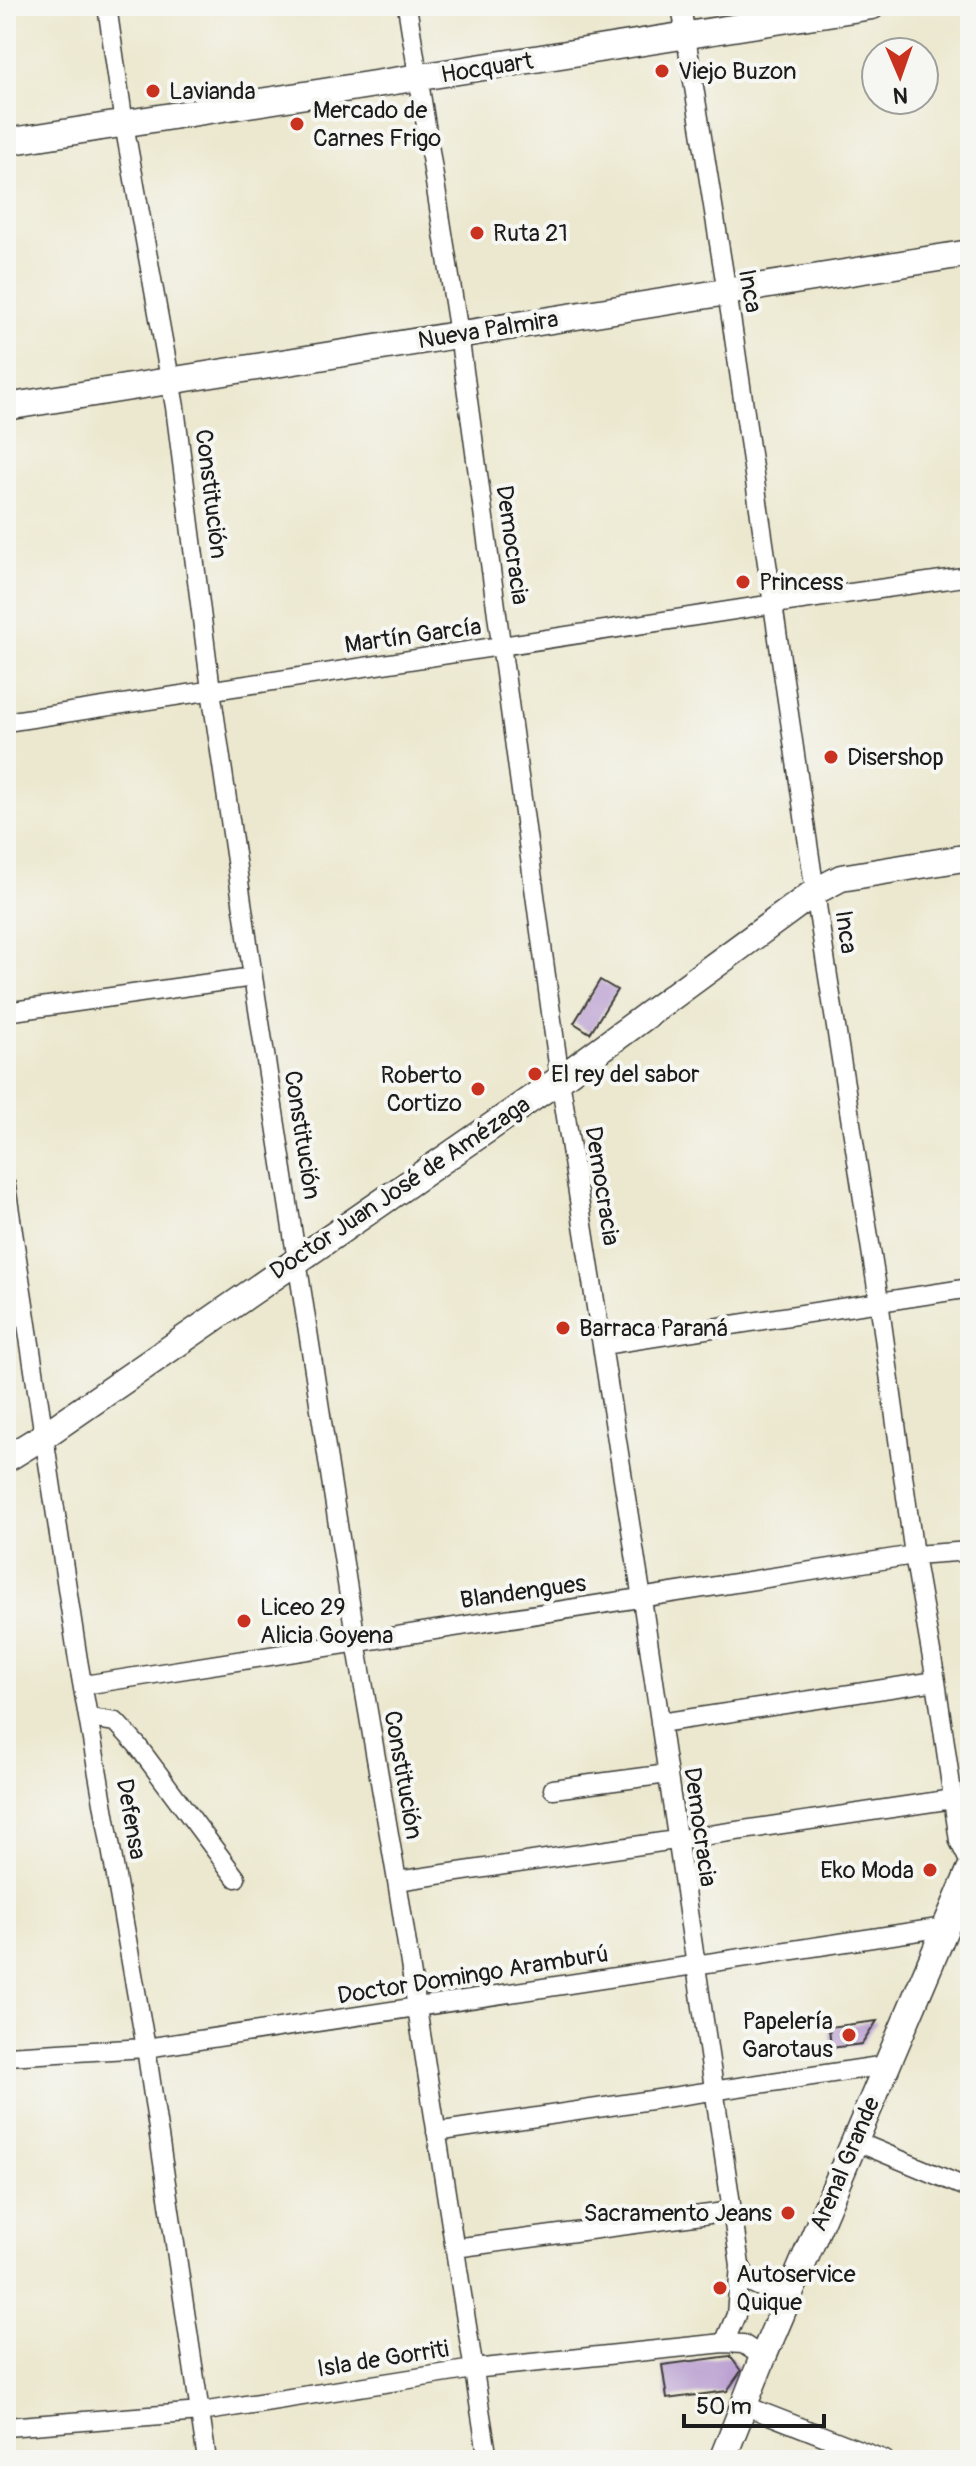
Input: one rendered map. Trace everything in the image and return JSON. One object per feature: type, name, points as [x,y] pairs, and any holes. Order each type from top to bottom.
[{"type":"street","name":"Constitución","points":[[107,6],[124,124],[171,382],[211,690],[253,977],[488,2460]]},
{"type":"street","name":"Democracia","points":[[407,6],[459,334],[560,1079],[642,1599],[740,2265],[736,2315],[724,2343]]},
{"type":"street","name":"Inca","points":[[681,6],[879,1301],[914,1555],[959,1841],[970,1863]]},
{"type":"street","name":"Hocquart","points":[[6,142],[872,6]]},
{"type":"street","name":"Nueva Palmira","points":[[6,407],[970,253]]},
{"type":"street","name":"Martín García","points":[[6,722],[970,576]]},
{"type":"street","name":"Doctor Juan José de Amézaga","points":[[6,1459],[560,1079],[816,891],[841,878],[970,857]]},
{"type":"street","points":[[6,1012],[253,977]]},
{"type":"street","name":"Defensa","points":[[6,1187],[78,1660],[146,2048],[207,2460]]},
{"type":"street","points":[[603,1345],[970,1288]]},
{"type":"street","name":"Blandengues","points":[[84,1685],[914,1555],[970,1551]]},
{"type":"street","points":[[660,1723],[936,1681]]},
{"type":"street","points":[[89,1718],[116,1722],[137,1745],[236,1878]]},
{"type":"street","points":[[553,1789],[668,1774]]},
{"type":"street","points":[[397,1881],[953,1799]]},
{"type":"street","name":"Arenal Grande","points":[[722,2460],[787,2299],[970,1870]]},
{"type":"street","name":"Doctor Domingo Aramburú","points":[[6,2056],[146,2048],[945,1927]]},
{"type":"street","points":[[436,2132],[886,2065]]},
{"type":"street","points":[[855,2141],[970,2189]]},
{"type":"street","points":[[455,2248],[732,2211]]},
{"type":"street","points":[[740,2265],[749,2282],[787,2299]]},
{"type":"street","name":"Isla de Gorriti","points":[[6,2427],[201,2412],[473,2369],[724,2343],[743,2344],[763,2357]]},
{"type":"street","points":[[746,2406],[885,2460]]},
{"type":"building","points":[[600,980],[617,990],[590,1033],[574,1023]]},
{"type":"building","name":"Papelería Garotaus","points":[[877,2021],[862,2044],[831,2048],[829,2027]]},
{"type":"building","points":[[730,2356],[741,2371],[727,2391],[667,2399],[662,2365]]},
{"type":"place","name":"Viejo Buzon","points":[[662,71]]},
{"type":"place","name":"Lavianda","points":[[153,91]]},
{"type":"place","name":"Mercado de Carnes Frigo","points":[[297,124]]},
{"type":"place","name":"Ruta 21","points":[[477,233]]},
{"type":"place","name":"Princess","points":[[743,582]]},
{"type":"place","name":"Disershop","points":[[831,757]]},
{"type":"place","name":"El rey del sabor","points":[[535,1074]]},
{"type":"place","name":"Roberto Cortizo","points":[[478,1089]]},
{"type":"place","name":"Barraca Paraná","points":[[563,1328]]},
{"type":"place","name":"Liceo 29 Alicia Goyena","points":[[244,1621]]},
{"type":"place","name":"Eko Moda","points":[[930,1870]]},
{"type":"place","name":"Papelería Garotaus","points":[[849,2035]]},
{"type":"place","name":"Sacramento Jeans","points":[[788,2213]]},
{"type":"place","name":"Autoservice Quique","points":[[720,2288]]}]
